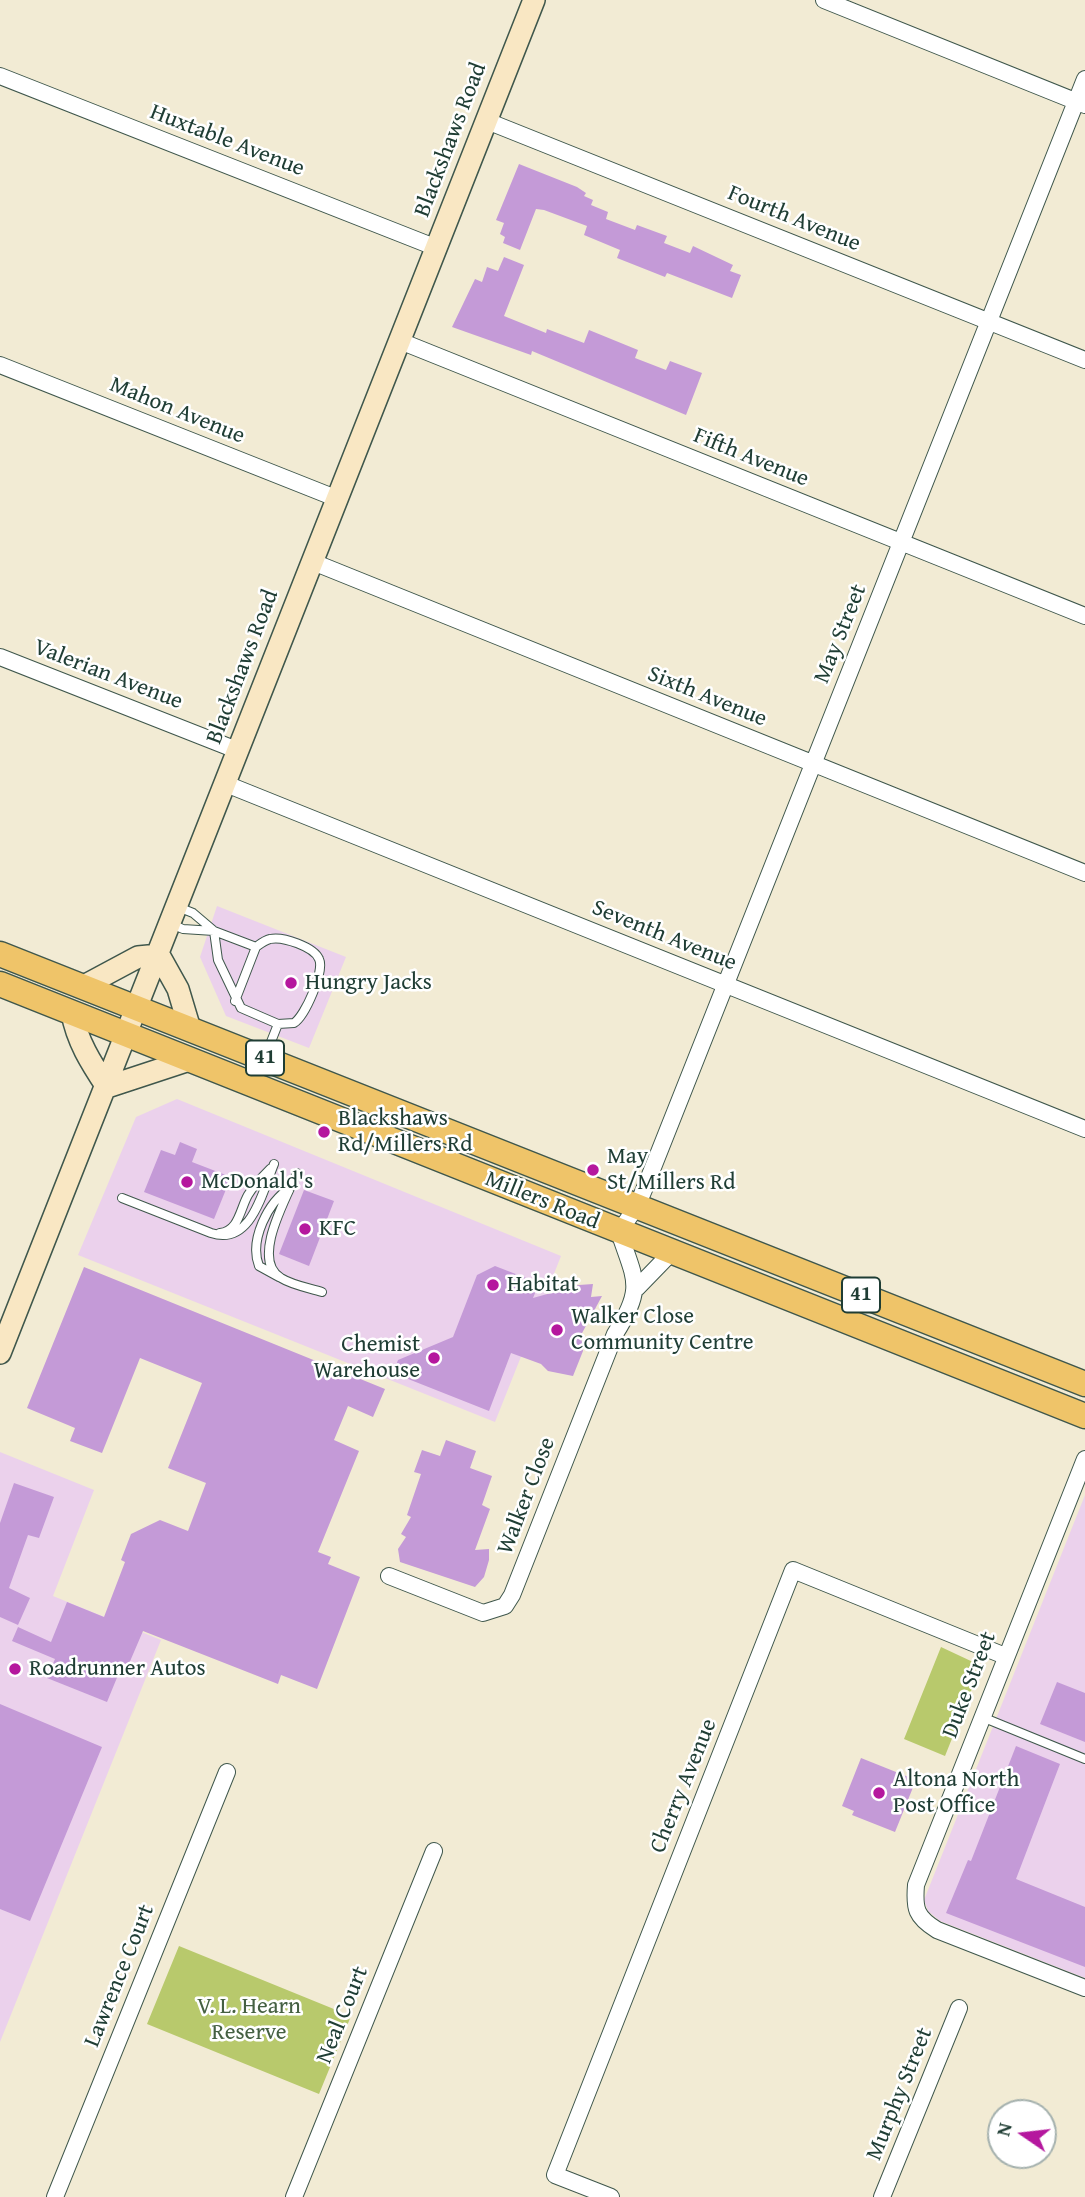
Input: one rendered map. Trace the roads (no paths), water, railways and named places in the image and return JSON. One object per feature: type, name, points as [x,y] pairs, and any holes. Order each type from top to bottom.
[{"type":"main road","name":"Blackshaws Road","points":[[0,1353],[175,916],[534,0]]},
{"type":"main road","name":"Millers Road","points":[[0,954],[1085,1384]]},
{"type":"main road","points":[[82,987],[138,957],[159,955],[178,989],[190,1029]]},
{"type":"main road","name":"Millers Road","points":[[0,984],[1085,1416]]},
{"type":"main road","points":[[72,1013],[85,1053],[107,1087],[189,1060]]},
{"type":"street","points":[[824,0],[1081,103]]},
{"type":"street","name":"Huxtable Avenue","points":[[0,76],[437,248]]},
{"type":"street","name":"May Street","points":[[628,1235],[637,1206],[989,321],[1081,103],[1085,79]]},
{"type":"street","name":"Fourth Avenue","points":[[487,121],[1085,360]]},
{"type":"street","name":"Fifth Avenue","points":[[400,341],[1085,616]]},
{"type":"street","name":"Mahon Avenue","points":[[0,366],[338,499]]},
{"type":"street","name":"Sixth Avenue","points":[[313,562],[1085,873]]},
{"type":"street","name":"Valerian Avenue","points":[[0,657],[239,751]]},
{"type":"street","name":"Seventh Avenue","points":[[226,785],[1085,1129]]},
{"type":"street","points":[[628,1235],[637,1288]]},
{"type":"street","name":"Walker Close","points":[[390,1576],[483,1613],[505,1606],[512,1595],[637,1288],[671,1253]]},
{"type":"street","name":"Duke Street","points":[[1085,1459],[916,1885],[914,1903],[921,1920],[937,1930],[1085,1988]]},
{"type":"street","name":"Cherry Avenue","points":[[611,2197],[555,2175],[793,1570],[1005,1656]]},
{"type":"street","name":"Lawrence Court","points":[[55,2197],[227,1772]]},
{"type":"street","name":"Neal Court","points":[[294,2197],[435,1851]]},
{"type":"street","name":"Murphy Street","points":[[883,2197],[959,2008]]},
{"type":"lane","points":[[235,1001],[256,947],[272,938],[314,951],[321,963],[320,974],[300,1020],[286,1025],[278,1024],[241,1009],[235,1001],[218,960],[214,931],[193,913],[175,916],[183,929],[214,931],[256,947]]},
{"type":"lane","points":[[265,1058],[278,1024]]},
{"type":"lane","points":[[122,1198],[211,1233],[224,1237],[237,1235],[246,1226],[274,1164]]},
{"type":"lane","points":[[297,1173],[268,1248],[270,1265],[279,1277],[322,1292]]},
{"type":"lane","points":[[982,1717],[1085,1759]]},
{"type":"place","name":"Hungry Jacks","points":[[291,983]]},
{"type":"place","name":"Blackshaws Rd/Millers Rd","points":[[324,1132]]},
{"type":"place","name":"May St/Millers Rd","points":[[593,1170]]},
{"type":"place","name":"McDonald's","points":[[187,1182]]},
{"type":"place","name":"KFC","points":[[305,1229]]},
{"type":"place","name":"Habitat","points":[[493,1285]]},
{"type":"place","name":"Walker Close Community Centre","points":[[557,1330]]},
{"type":"place","name":"Chemist Warehouse","points":[[434,1358]]},
{"type":"place","name":"Roadrunner Autos","points":[[15,1669]]},
{"type":"place","name":"Altona North Post Office","points":[[879,1793]]},
{"type":"park label","name":"V. L. Hearn Reserve","points":[[249,2020]]}]
